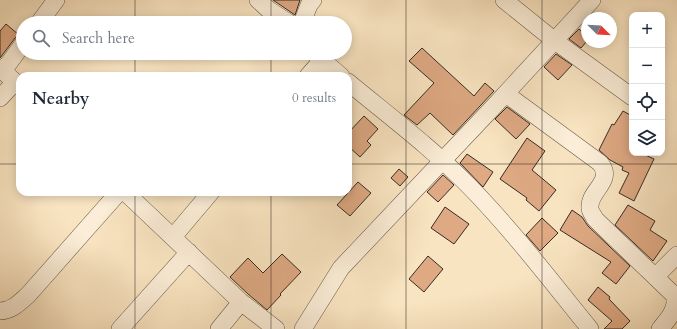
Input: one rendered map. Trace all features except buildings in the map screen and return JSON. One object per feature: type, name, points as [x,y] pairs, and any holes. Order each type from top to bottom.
[{"type":"street","points":[[44,16],[56,0]]},
{"type":"street","points":[[258,0],[278,16]]},
{"type":"street","points":[[305,16],[309,5],[313,0]]},
{"type":"street","points":[[504,0],[555,41],[629,95]]},
{"type":"street","points":[[303,329],[342,268],[506,94],[592,0]]},
{"type":"street","points":[[0,98],[16,60]]},
{"type":"street","points":[[310,72],[316,60]]},
{"type":"street","points":[[322,60],[336,72]]},
{"type":"street","points":[[352,85],[443,161],[488,206],[590,329]]},
{"type":"street","points":[[506,94],[600,163],[604,168],[605,174],[591,201],[590,209],[595,220],[675,296],[677,303],[675,309],[660,329]]},
{"type":"street","points":[[0,311],[9,310],[28,295],[115,196]]},
{"type":"street","points":[[129,196],[242,302],[276,329]]},
{"type":"street","points":[[173,237],[208,196]]},
{"type":"street","points":[[120,329],[189,252]]},
{"type":"street","points":[[655,277],[677,255]]},
{"type":"street","points":[[219,329],[242,302]]}]
